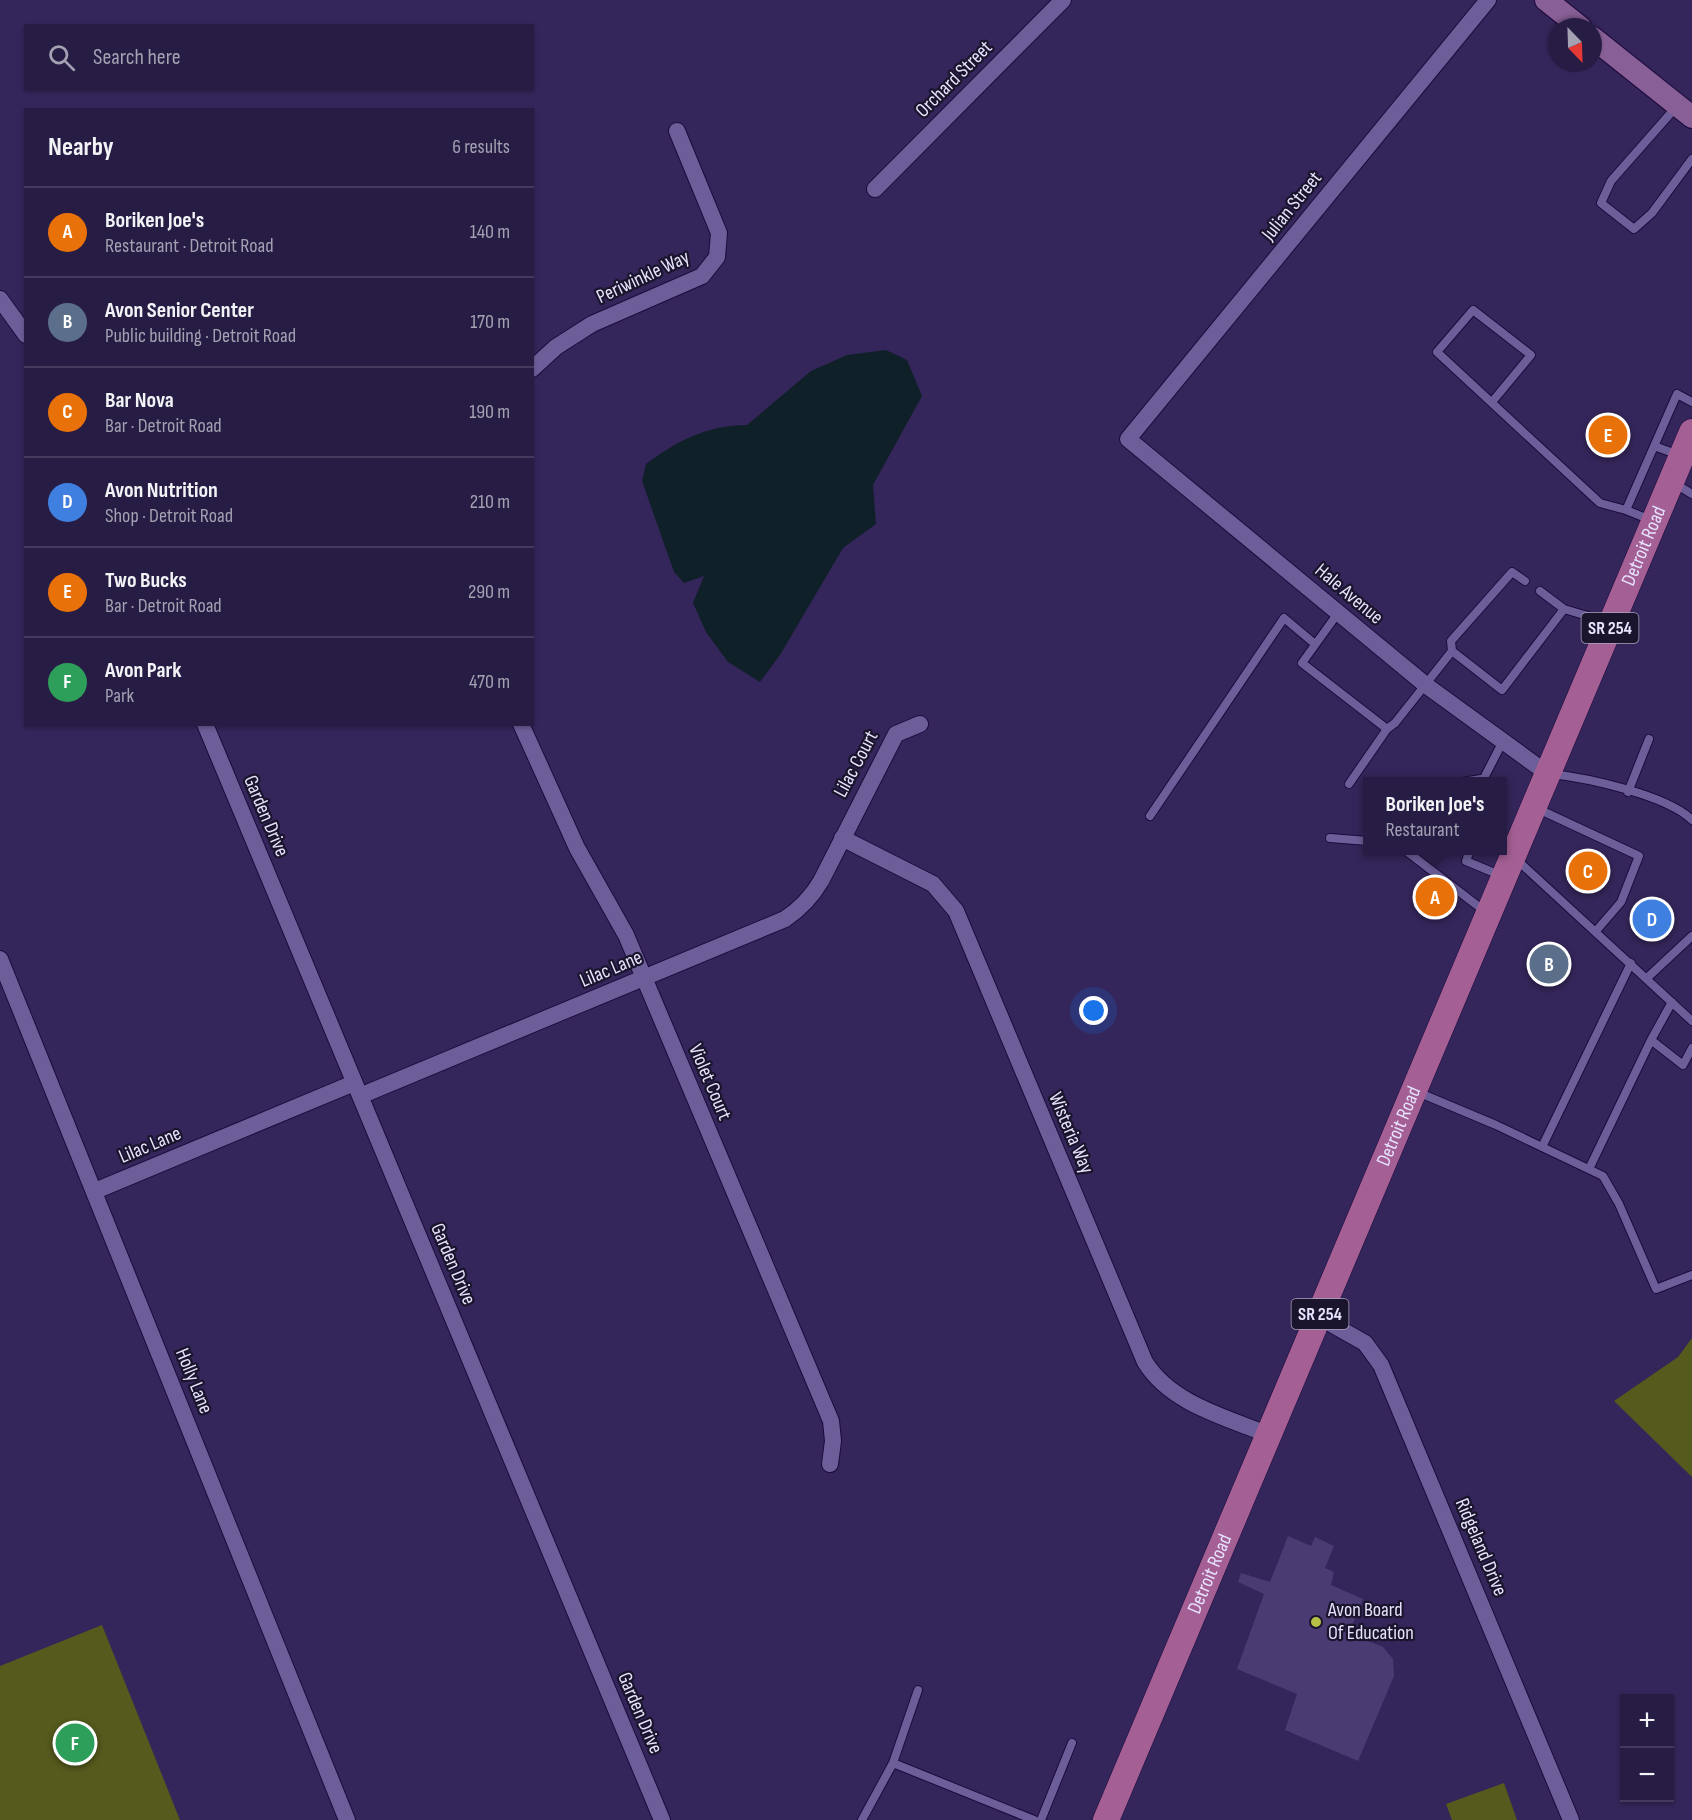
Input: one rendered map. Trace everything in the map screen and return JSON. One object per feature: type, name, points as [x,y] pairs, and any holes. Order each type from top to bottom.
[{"type":"main road","name":"Detroit Road","points":[[1106,1820],[1490,915],[1654,521],[1682,488],[1682,457],[1692,432]]},
{"type":"street","name":"Orchard Street","points":[[875,189],[1062,0]]},
{"type":"street","name":"Julian Street","points":[[1128,439],[1488,0]]},
{"type":"street","points":[[1546,0],[1569,18]]},
{"type":"street","points":[[1602,45],[1684,111]]},
{"type":"street","name":"Periwinkle Way","points":[[534,367],[556,348],[592,324],[702,276],[717,257],[719,232],[677,130]]},
{"type":"street","points":[[0,299],[24,332]]},
{"type":"street","name":"Hale Avenue","points":[[1128,439],[1426,686],[1548,774]]},
{"type":"street","name":"Lilac Court","points":[[842,838],[896,734],[920,724]]},
{"type":"street","name":"Garden Drive","points":[[206,726],[662,1820]]},
{"type":"street","name":"Violet Court","points":[[522,726],[567,827],[626,935],[831,1421],[833,1441],[830,1464]]},
{"type":"street","name":"Lilac Lane","points":[[95,1191],[644,978],[785,919],[812,896],[842,838]]},
{"type":"street","name":"Wisteria Way","points":[[842,838],[933,884],[956,911],[1140,1352],[1152,1375],[1179,1397],[1269,1435]]},
{"type":"street","name":"Holly Lane","points":[[0,959],[347,1820]]},
{"type":"street","name":"Ridgeland Drive","points":[[1319,1317],[1365,1342],[1381,1365],[1571,1820]]},
{"type":"lane","points":[[1684,111],[1611,181],[1601,203],[1634,229],[1652,213],[1692,159]]},
{"type":"lane","points":[[1492,402],[1531,355],[1473,310],[1437,352],[1600,503],[1654,521]]},
{"type":"lane","points":[[1626,510],[1677,394],[1692,402]]},
{"type":"lane","points":[[1654,446],[1682,457]]},
{"type":"lane","points":[[1348,784],[1387,729],[1395,723],[1426,686],[1452,651],[1451,641],[1512,572],[1525,581]]},
{"type":"lane","points":[[1540,591],[1564,609],[1612,623]]},
{"type":"lane","points":[[1452,651],[1502,690],[1564,609]]},
{"type":"lane","points":[[1338,612],[1302,663],[1387,729]]},
{"type":"lane","points":[[1150,816],[1284,618],[1315,644]]},
{"type":"lane","points":[[1628,792],[1649,739]]},
{"type":"lane","points":[[1484,777],[1503,741]]},
{"type":"lane","points":[[1548,774],[1585,778],[1684,812],[1692,820]]},
{"type":"lane","points":[[1534,807],[1638,856],[1621,902],[1596,931]]},
{"type":"lane","points":[[1330,838],[1363,841]]},
{"type":"lane","points":[[1412,855],[1490,915]]},
{"type":"lane","points":[[1468,855],[1466,861],[1510,867],[1596,931],[1692,1021]]},
{"type":"lane","points":[[1647,978],[1692,936]]},
{"type":"lane","points":[[1542,1147],[1631,963]]},
{"type":"lane","points":[[1589,1169],[1672,1002]]},
{"type":"lane","points":[[1652,1040],[1683,1065],[1692,1048]]},
{"type":"lane","points":[[1415,1091],[1604,1176],[1619,1204],[1656,1289],[1692,1275]]},
{"type":"lane","points":[[862,1820],[893,1763],[918,1690]]},
{"type":"lane","points":[[1041,1820],[1072,1743]]},
{"type":"lane","points":[[893,1763],[1034,1820]]},
{"type":"green space","points":[[1692,1338],[1692,1477],[1614,1401],[1678,1357]]},
{"type":"green space","points":[[102,1625],[180,1820],[0,1820],[0,1666]]},
{"type":"green space","points":[[1504,1783],[1517,1820],[1452,1820],[1446,1804]]},
{"type":"water","points":[[886,350],[907,360],[922,396],[873,485],[876,524],[843,548],[780,655],[760,682],[728,662],[706,632],[693,603],[704,576],[684,583],[674,572],[642,481],[646,464],[669,448],[693,436],[719,428],[747,425],[811,371],[847,355]]},
{"type":"building","points":[[1288,1536],[1311,1546],[1315,1537],[1334,1546],[1325,1568],[1334,1572],[1331,1585],[1363,1599],[1349,1633],[1383,1647],[1393,1659],[1394,1676],[1358,1761],[1285,1730],[1297,1694],[1237,1669],[1264,1594],[1238,1582],[1241,1573],[1270,1582]]},
{"type":"place","name":"Two Bucks","points":[[1608,435]]},
{"type":"place","name":"Bar Nova","points":[[1588,871]]},
{"type":"place","name":"Boriken Joe's","points":[[1435,897]]},
{"type":"place","name":"Avon Nutrition","points":[[1652,919]]},
{"type":"place","name":"Avon Senior Center","points":[[1549,964]]},
{"type":"place","name":"Avon Board Of Education","points":[[1316,1622]]},
{"type":"place","name":"Avon Park","points":[[75,1743]]}]
